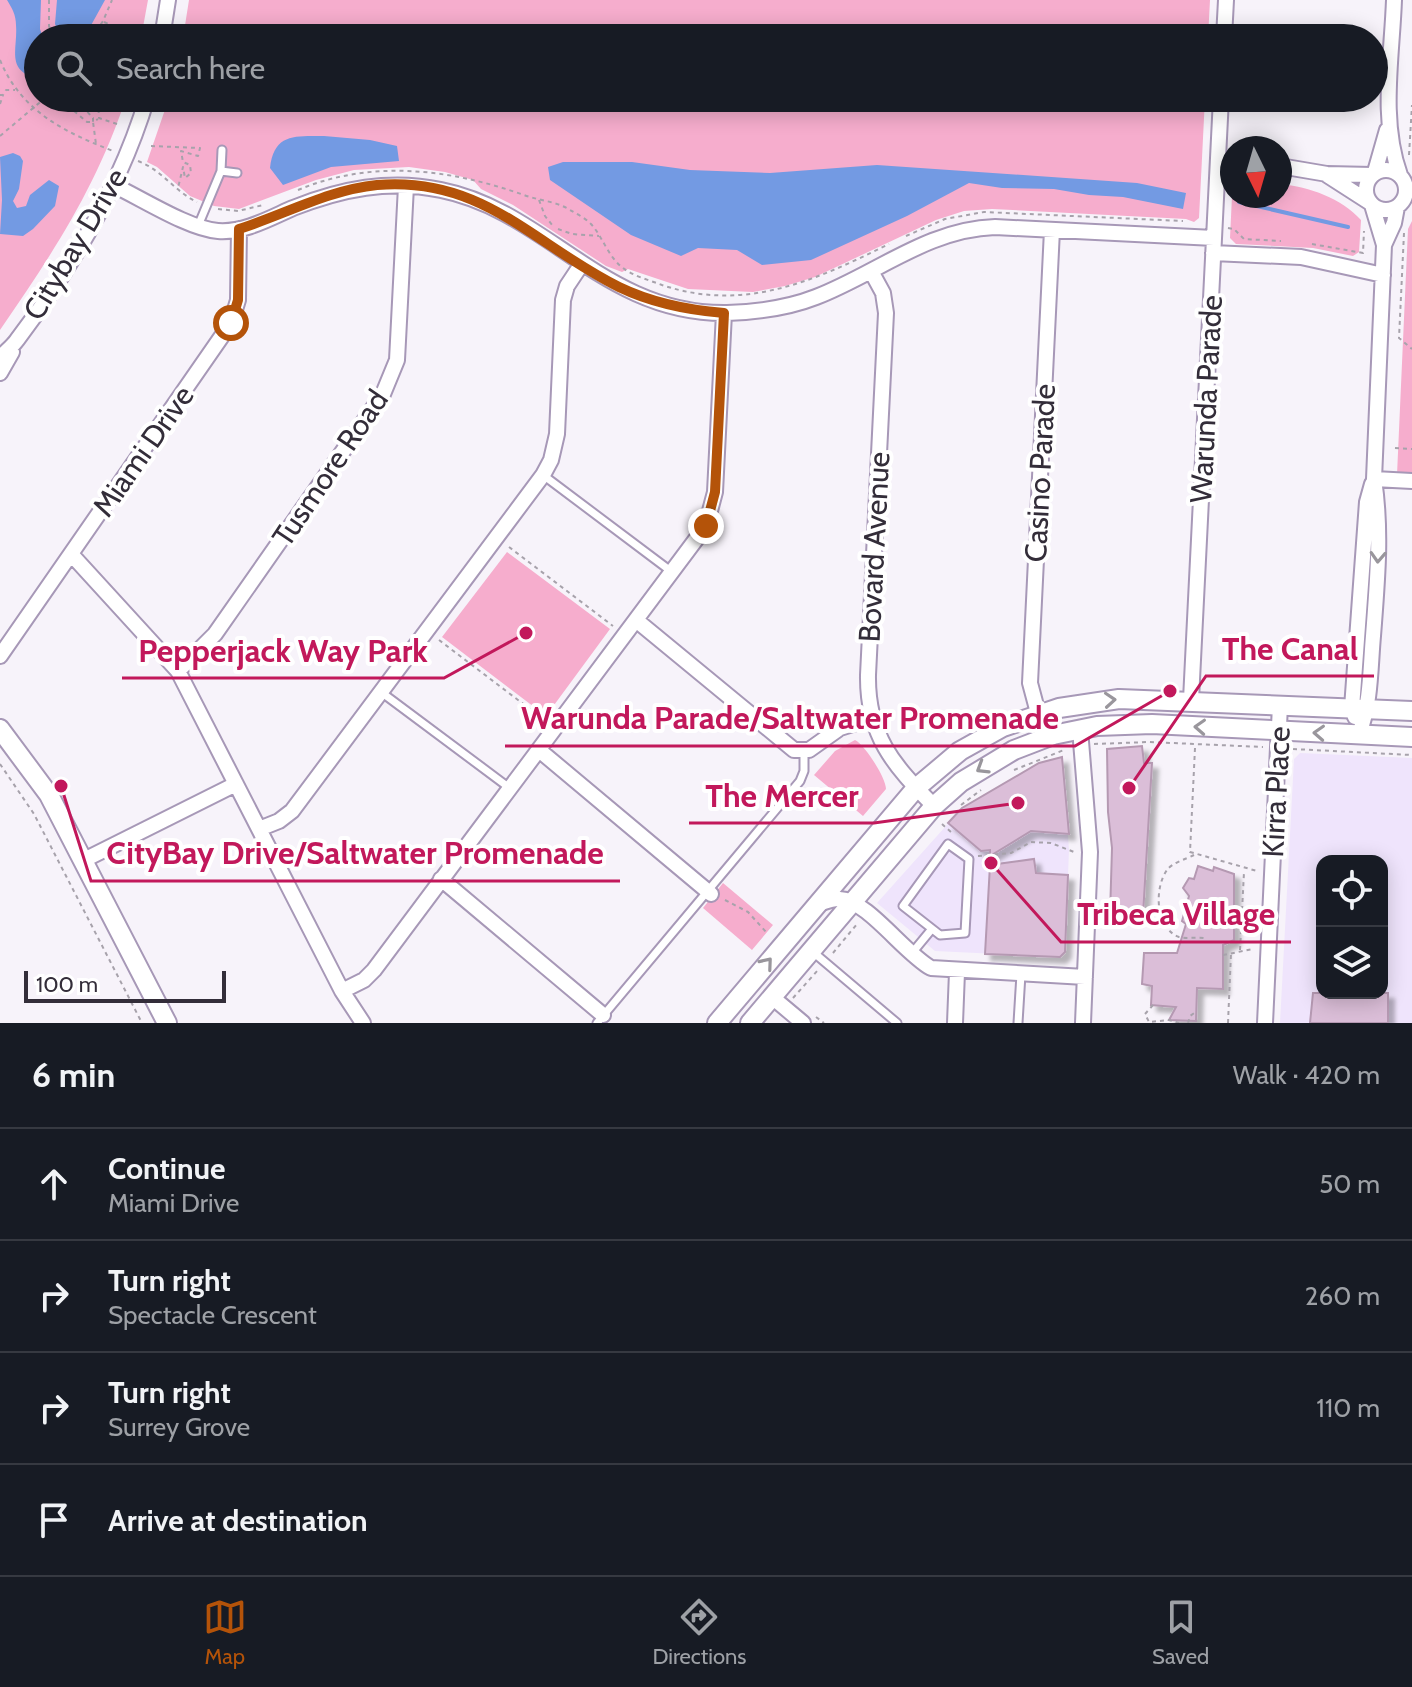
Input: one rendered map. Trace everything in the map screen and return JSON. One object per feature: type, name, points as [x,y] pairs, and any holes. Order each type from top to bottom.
[{"type":"street","points":[[164,24],[168,0]]},
{"type":"street","points":[[1225,24],[1226,0]]},
{"type":"street","points":[[1384,245],[1406,192],[1406,176],[1393,156],[1388,126],[1394,0]]},
{"type":"street","name":"Citybay Drive","points":[[0,373],[15,344],[78,251],[113,185],[142,112]]},
{"type":"street","name":"Warunda Parade","points":[[1222,112],[1223,136]]},
{"type":"street","points":[[1359,734],[1379,553],[1379,514],[1374,479],[1384,245],[1366,185],[1373,174],[1388,126]]},
{"type":"street","points":[[1292,168],[1327,174],[1373,174],[1388,169],[1406,176]]},
{"type":"street","points":[[1327,174],[1381,210],[1403,205]]},
{"type":"street","points":[[113,185],[198,226],[217,231],[239,229],[336,192],[382,185],[442,190],[489,206],[616,286],[690,310],[724,313],[801,302],[932,240],[959,231],[995,227],[1214,245],[1301,257],[1383,275]]},
{"type":"street","name":"Tusmore Road","points":[[178,671],[215,634],[383,394],[397,360],[406,186]]},
{"type":"street","name":"Warunda Parade","points":[[1191,700],[1214,245],[1220,200]]},
{"type":"street","name":"Miami Drive","points":[[0,656],[231,323],[238,300],[239,229]]},
{"type":"street","name":"Casino Parade","points":[[1038,713],[1030,683],[1052,230]]},
{"type":"street","points":[[259,829],[279,821],[292,811],[543,475],[551,460],[557,434],[563,300],[567,286],[581,265]]},
{"type":"street","name":"Bovard Avenue","points":[[871,271],[883,293],[886,313],[868,675],[872,718],[887,753],[938,814]]},
{"type":"street","points":[[342,991],[364,980],[374,970],[702,533],[713,505],[724,313]]},
{"type":"street","name":"Citybay Drive","points":[[0,358],[15,344]]},
{"type":"street","points":[[1374,479],[1412,481]]},
{"type":"street","points":[[71,554],[178,671],[342,991],[363,1023]]},
{"type":"street","points":[[636,620],[794,750],[811,749],[840,728],[872,718]]},
{"type":"street","points":[[717,1023],[916,788],[941,765],[982,738],[1038,713],[1110,699],[1412,711]]},
{"type":"street","name":"Kirra Place","points":[[1265,1023],[1280,705]]},
{"type":"street","points":[[750,1023],[778,1003],[859,912],[961,782],[1004,755],[1044,738],[1081,737],[1143,724],[1278,739],[1359,734],[1412,737]]},
{"type":"street","points":[[0,729],[49,795],[167,1023]]},
{"type":"street","points":[[1081,737],[1090,852],[1083,1023]]},
{"type":"street","points":[[539,750],[711,894]]},
{"type":"street","points":[[82,861],[236,784]]},
{"type":"street","points":[[441,879],[600,1019]]},
{"type":"street","points":[[814,905],[834,899],[859,912],[931,968],[957,972],[1085,977]]},
{"type":"street","points":[[955,1023],[957,972]]},
{"type":"street","points":[[778,1003],[803,1023]]},
{"type":"lane","points":[[198,226],[221,171],[222,150]]},
{"type":"lane","points":[[221,171],[237,173]]},
{"type":"lane","points":[[543,475],[672,572]]},
{"type":"lane","points":[[381,692],[511,789]]},
{"type":"lane","points":[[600,1019],[711,894],[800,781],[804,771],[804,751]]},
{"type":"lane","points":[[948,844],[969,859],[965,933],[940,935],[931,930],[903,906],[948,844]]},
{"type":"lane","points":[[911,954],[931,930]]},
{"type":"lane","points":[[818,956],[897,1023]]},
{"type":"lane","points":[[1018,1023],[1021,974]]},
{"type":"path","points":[[49,0],[49,24]]},
{"type":"path","points":[[101,24],[112,0]]},
{"type":"path","points":[[103,21],[109,24]]},
{"type":"path","points":[[0,60],[24,101]]},
{"type":"path","points":[[0,104],[6,90],[17,91]]},
{"type":"path","points":[[1406,176],[1412,105]]},
{"type":"path","points":[[0,136],[30,112]]},
{"type":"path","points":[[39,112],[72,134],[158,170],[192,200],[238,211],[265,204]]},
{"type":"path","points":[[75,112],[87,122],[99,118]]},
{"type":"path","points":[[88,112],[93,118],[96,145]]},
{"type":"path","points":[[99,112],[99,118]]},
{"type":"path","points":[[99,118],[117,124]]},
{"type":"path","points":[[151,146],[200,148],[198,156],[181,151],[183,162],[190,165],[191,173],[185,178],[183,167],[177,189]]},
{"type":"path","points":[[539,199],[545,216],[553,226],[572,234],[599,236]]},
{"type":"path","points":[[1399,338],[1412,349]]},
{"type":"path","points":[[1395,448],[1412,449]]},
{"type":"path","points":[[509,547],[615,626]]},
{"type":"path","points":[[439,640],[544,720]]},
{"type":"path","points":[[1009,773],[1081,737],[1195,745],[1278,739],[1412,755]]},
{"type":"path","points":[[1195,745],[1190,852],[1258,872]]},
{"type":"path","points":[[0,764],[34,814],[142,1023]]},
{"type":"path","points":[[957,808],[984,788]]},
{"type":"path","points":[[938,814],[952,833]]},
{"type":"path","points":[[974,853],[978,856],[1011,853],[1031,842],[1051,843],[1075,852]]},
{"type":"path","points":[[1195,854],[1168,869],[1160,888],[1159,907],[1164,924],[1178,937],[1204,938]]},
{"type":"path","points":[[1240,950],[1244,869]]},
{"type":"path","points":[[711,894],[748,912],[767,933]]},
{"type":"path","points":[[778,1003],[859,912]]},
{"type":"path","points":[[1223,955],[1254,949]]},
{"type":"path","points":[[1228,1023],[1231,953]]},
{"type":"path","points":[[1153,1005],[1145,1014],[1149,1022],[1169,1020],[1179,1023]]},
{"type":"path","points":[[1188,1023],[1190,1016],[1197,1011]]},
{"type":"shaded area","points":[[0,0],[148,0],[144,24],[24,24],[24,112],[121,112],[72,219],[0,330]]},
{"type":"shaded area","points":[[189,0],[1210,0],[1209,24],[185,24]]},
{"type":"shaded area","points":[[164,112],[1204,112],[1199,218],[1194,222],[1186,219],[992,209],[964,211],[936,220],[815,277],[753,292],[688,289],[628,269],[622,272],[606,266],[513,205],[481,189],[473,180],[445,172],[409,167],[354,170],[316,180],[239,209],[214,206],[190,196],[147,162]]},
{"type":"shaded area","points":[[1292,186],[1324,195],[1361,220],[1359,252],[1353,256],[1313,248],[1236,244],[1230,238],[1231,208],[1292,208]]},
{"type":"shaded area","points":[[1412,221],[1412,476],[1397,475],[1408,229]]},
{"type":"shaded area","points":[[507,552],[610,629],[546,716],[442,637]]},
{"type":"shaded area","points":[[855,740],[874,762],[886,789],[863,816],[814,775],[835,751]]},
{"type":"shaded area","points":[[1300,753],[1412,758],[1412,1023],[1280,1023],[1294,759]]},
{"type":"shaded area","points":[[1062,757],[1069,850],[1065,952],[1060,957],[935,951],[877,903],[962,808]]},
{"type":"shaded area","points":[[723,883],[773,925],[752,950],[703,908]]},
{"type":"water","points":[[7,0],[41,0],[40,24],[24,24],[24,72],[15,58],[16,34],[12,9]]},
{"type":"water","points":[[57,0],[105,0],[92,24],[55,24]]},
{"type":"water","points":[[324,136],[397,146],[399,161],[331,167],[283,185],[270,168],[272,157],[281,142],[295,137]]},
{"type":"water","points":[[13,153],[23,161],[19,189],[13,201],[17,208],[26,206],[30,195],[49,180],[59,186],[55,206],[23,236],[0,234],[0,157]]},
{"type":"water","points":[[563,162],[632,162],[690,170],[770,173],[877,165],[1137,183],[1186,193],[1183,209],[1123,197],[969,183],[907,216],[811,260],[762,265],[737,250],[698,248],[681,256],[631,235],[550,180],[548,167]]},
{"type":"building","points":[[1142,746],[1144,763],[1152,763],[1143,915],[1110,915],[1112,848],[1107,749]]},
{"type":"building","points":[[1062,757],[1069,834],[1031,831],[990,856],[990,850],[981,851],[948,823],[962,808],[1039,763]]},
{"type":"building","points":[[1034,859],[1036,873],[1068,875],[1065,952],[1060,957],[985,954],[990,865]]},
{"type":"building","points":[[1198,866],[1213,871],[1214,867],[1234,874],[1234,940],[1223,945],[1223,989],[1197,988],[1196,1021],[1169,1020],[1176,1007],[1151,1005],[1152,986],[1142,984],[1144,953],[1177,953],[1186,924],[1182,921],[1189,896],[1183,888],[1189,878],[1194,879]]},
{"type":"building","points":[[1313,993],[1316,993],[1316,999],[1388,999],[1388,1023],[1310,1023]]},
{"type":"waterway","points":[[1265,208],[1348,227]]},
{"type":"place","name":"Pepperjack Way Park","points":[[526,633]]},
{"type":"place","name":"Warunda Parade/Saltwater Promenade","points":[[1170,691]]},
{"type":"place","name":"CityBay Drive/Saltwater Promenade","points":[[61,786]]},
{"type":"place","name":"The Canal","points":[[1129,788]]},
{"type":"place","name":"The Mercer","points":[[1018,803]]},
{"type":"place","name":"Tribeca Village","points":[[991,863]]},
{"type":"route","points":[[231,323],[238,300],[239,229],[336,192],[382,185],[442,190],[489,206],[601,277],[633,293],[690,310],[724,313],[715,492],[706,526]]}]
